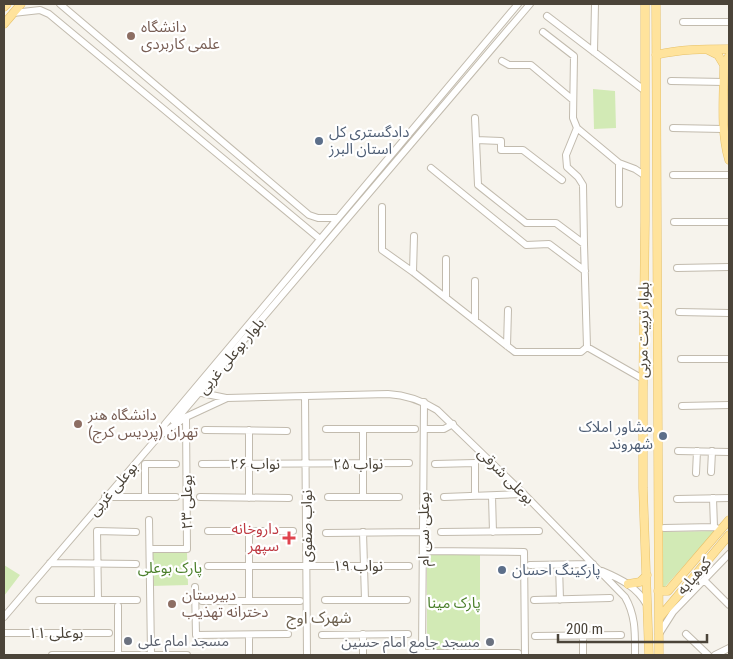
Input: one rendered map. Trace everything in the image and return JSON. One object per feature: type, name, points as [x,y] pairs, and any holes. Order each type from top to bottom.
[{"type":"main road","points":[[4,8],[7,4]]},
{"type":"main road","points":[[4,24],[21,4]]},
{"type":"main road","name":"بلوار تربیت مربی","points":[[645,4],[643,379],[649,655]]},
{"type":"main road","name":"بلوار تربیت مربی","points":[[656,4],[659,655]]},
{"type":"main road","points":[[704,49],[718,55],[724,64]]},
{"type":"main road","points":[[656,55],[671,51],[729,49]]},
{"type":"main road","points":[[729,56],[724,64],[723,129],[729,160]]},
{"type":"main road","points":[[644,195],[651,202],[658,195]]},
{"type":"main road","points":[[645,221],[651,216],[657,222]]},
{"type":"main road","points":[[644,488],[651,482],[658,487]]},
{"type":"main road","name":"کوهپایه","points":[[658,591],[668,591],[712,540],[717,529],[729,520]]},
{"type":"main road","name":"کوهپایه","points":[[659,618],[729,535]]},
{"type":"main road","points":[[712,540],[723,542]]},
{"type":"main road","points":[[712,540],[717,550]]},
{"type":"main road","points":[[628,584],[640,582],[647,575]]},
{"type":"main road","points":[[668,591],[663,594],[661,601],[662,604],[669,605]]},
{"type":"street","points":[[45,12],[46,4]]},
{"type":"street","points":[[60,4],[309,215],[318,218],[336,218]]},
{"type":"street","name":"بلوار بوعلی غربی","points":[[158,436],[170,427],[196,391],[336,218],[518,4]]},
{"type":"street","name":"بلوار بوعلی غربی","points":[[196,391],[530,4]]},
{"type":"street","points":[[594,4],[594,52]]},
{"type":"street","points":[[13,13],[40,10],[45,12],[320,239]]},
{"type":"street","points":[[547,16],[644,90]]},
{"type":"street","points":[[684,22],[729,22]]},
{"type":"street","points":[[543,32],[574,56],[573,118],[577,128],[619,163],[635,169],[644,175]]},
{"type":"street","points":[[502,61],[509,65],[530,65],[573,100]]},
{"type":"street","points":[[671,81],[724,82]]},
{"type":"street","points":[[439,97],[446,103]]},
{"type":"street","points":[[475,118],[478,185],[526,222],[556,223],[584,244]]},
{"type":"street","points":[[577,128],[566,155],[568,167],[583,185],[587,347]]},
{"type":"street","points":[[673,128],[723,129]]},
{"type":"street","points":[[476,140],[501,141],[502,150],[523,150],[562,180]]},
{"type":"street","points":[[619,163],[619,204]]},
{"type":"street","points":[[432,168],[526,245],[549,244],[585,271]]},
{"type":"street","points":[[673,175],[729,175]]},
{"type":"street","points":[[373,176],[379,181]]},
{"type":"street","points":[[382,207],[382,250],[515,352],[581,352],[587,347]]},
{"type":"street","points":[[674,222],[729,222]]},
{"type":"street","points":[[413,272],[414,236]]},
{"type":"street","points":[[446,259],[446,298]]},
{"type":"street","points":[[677,268],[729,267]]},
{"type":"street","points":[[474,281],[475,320]]},
{"type":"street","points":[[507,346],[508,310]]},
{"type":"street","points":[[678,312],[729,313]]},
{"type":"street","points":[[587,347],[643,379]]},
{"type":"street","points":[[681,359],[729,359]]},
{"type":"street","points":[[196,391],[227,398]]},
{"type":"street","name":"بوعلی شرقی","points":[[306,396],[405,395],[424,402],[437,410],[524,494],[625,597],[632,608],[635,620],[635,655]]},
{"type":"street","name":"بوعلی غربی","points":[[4,616],[158,436],[186,416],[227,398],[306,396]]},
{"type":"street","name":"نواب صفوی","points":[[306,396],[307,655]]},
{"type":"street","name":"بوعلی سی ام","points":[[423,654],[424,402]]},
{"type":"street","points":[[682,406],[729,405]]},
{"type":"street","name":"بوعلی ۲۳","points":[[150,549],[187,549],[186,416]]},
{"type":"street","points":[[424,429],[444,429],[453,424]]},
{"type":"street","points":[[326,429],[415,429]]},
{"type":"street","points":[[364,429],[364,497]]},
{"type":"street","points":[[205,430],[287,431]]},
{"type":"street","points":[[248,430],[248,498]]},
{"type":"street","points":[[678,451],[729,452]]},
{"type":"street","points":[[696,473],[697,451]]},
{"type":"street","points":[[712,452],[712,472]]},
{"type":"street","name":"نواب ۲۵","points":[[307,464],[409,463]]},
{"type":"street","points":[[435,464],[475,463],[475,496]]},
{"type":"street","points":[[145,497],[145,464],[176,464]]},
{"type":"street","name":"نواب ۲۶","points":[[202,464],[307,464]]},
{"type":"street","points":[[444,497],[524,494]]},
{"type":"street","points":[[492,496],[493,532]]},
{"type":"street","points":[[105,497],[176,497]]},
{"type":"street","points":[[200,497],[289,498]]},
{"type":"street","points":[[328,497],[399,497]]},
{"type":"street","points":[[664,528],[717,529],[713,498]]},
{"type":"street","points":[[678,499],[729,498]]},
{"type":"street","points":[[149,520],[151,654]]},
{"type":"street","points":[[98,600],[97,531],[136,532]]},
{"type":"street","points":[[208,531],[293,531]]},
{"type":"street","points":[[249,601],[250,531]]},
{"type":"street","points":[[440,532],[539,531]]},
{"type":"street","points":[[363,532],[364,600]]},
{"type":"street","points":[[326,533],[424,532]]},
{"type":"street","points":[[424,551],[524,552],[525,655]]},
{"type":"street","points":[[659,636],[673,612],[729,554]]},
{"type":"street","points":[[50,563],[136,564]]},
{"type":"street","points":[[530,565],[593,564]]},
{"type":"street","points":[[559,565],[560,600]]},
{"type":"street","name":"نواب ۱۹","points":[[208,566],[409,566]]},
{"type":"street","points":[[600,570],[628,584],[642,596],[648,608]]},
{"type":"street","points":[[704,580],[729,605]]},
{"type":"street","points":[[195,587],[196,635],[288,634]]},
{"type":"street","points":[[534,600],[610,598]]},
{"type":"street","points":[[39,600],[137,600]]},
{"type":"street","points":[[325,600],[407,600]]},
{"type":"street","points":[[202,601],[300,601]]},
{"type":"street","points":[[118,606],[118,655]]},
{"type":"street","name":"بوعلی ۱۱","points":[[4,633],[109,633]]},
{"type":"street","points":[[363,634],[363,655]]},
{"type":"street","points":[[322,635],[408,634]]},
{"type":"street","points":[[686,634],[708,655]]},
{"type":"street","points":[[249,635],[249,655]]},
{"type":"street","points":[[535,636],[620,635]]},
{"type":"street","points":[[583,636],[583,655]]},
{"type":"street","points":[[715,655],[729,648]]},
{"type":"street","points":[[423,654],[518,653],[518,655]]},
{"type":"street","points":[[52,655],[187,655]]},
{"type":"green space","points":[[593,89],[615,91],[616,128],[594,129]]},
{"type":"green space","points":[[715,531],[663,589],[660,532]]},
{"type":"green space","name":"پارک بوعلی","points":[[151,552],[187,552],[188,585],[151,586]]},
{"type":"green space","name":"پارک مینا","points":[[427,555],[480,555],[480,650],[427,650]]},
{"type":"green space","points":[[4,565],[20,575],[4,596]]},
{"type":"place","name":"دانشگاه علمی کاربردی","points":[[131,36]]},
{"type":"place","name":"دادگستری کل استان البرز","points":[[319,141]]},
{"type":"place","name":"دانشگاه هنر تهران (پردیس کرج)","points":[[78,424]]},
{"type":"place","name":"مشاور املاک شهروند","points":[[663,436]]},
{"type":"place","name":"داروخانه سپهر","points":[[289,538]]},
{"type":"place","name":"پارکینگ احسان","points":[[502,570]]},
{"type":"place","name":"دبیرستان دخترانه تهذیب","points":[[172,604]]},
{"type":"place","name":"مسجد امام علی","points":[[128,641]]},
{"type":"place","name":"مسجد جامع امام حسین","points":[[490,642]]},
{"type":"district","name":"شهرک اوج","points":[[319,617]]}]
